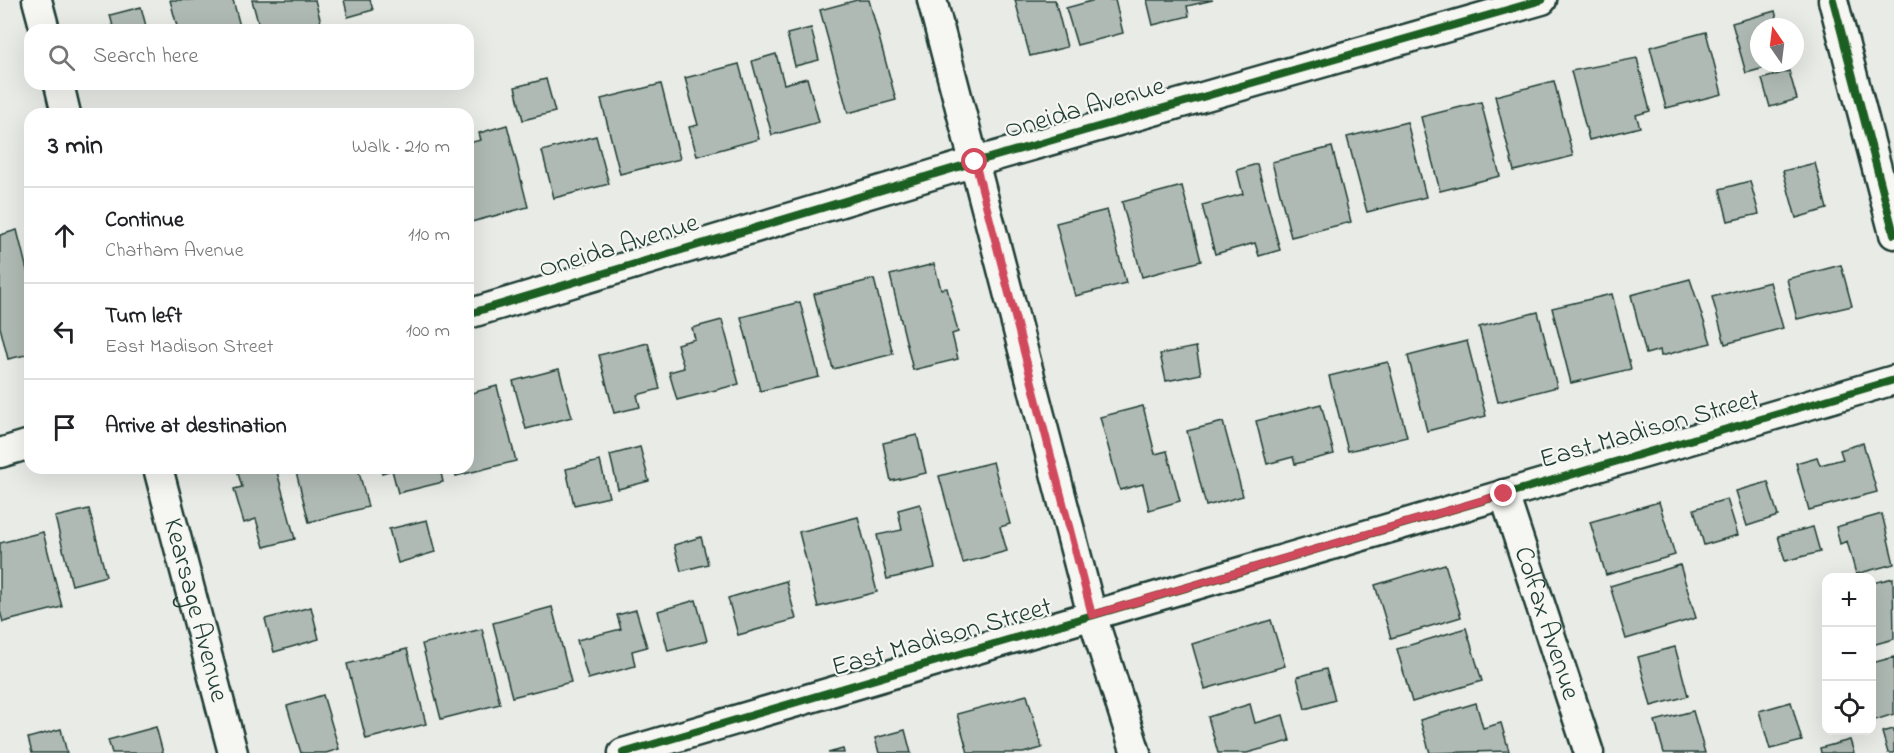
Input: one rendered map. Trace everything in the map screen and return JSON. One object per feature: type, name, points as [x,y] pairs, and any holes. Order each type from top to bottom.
[{"type":"street","points":[[37,0],[43,24]]},
{"type":"street","points":[[932,0],[1092,615],[1136,753]]},
{"type":"street","name":"Oneida Avenue","points":[[474,312],[975,162],[1542,0]]},
{"type":"street","points":[[1833,0],[1894,234]]},
{"type":"street","points":[[60,90],[65,108]]},
{"type":"street","name":"East Madison Street","points":[[623,753],[702,742],[1092,615],[1894,380]]},
{"type":"street","points":[[0,453],[24,446]]},
{"type":"street","name":"Kearsage Avenue","points":[[160,474],[232,753]]},
{"type":"street","name":"Colfax Avenue","points":[[1504,494],[1589,753]]},
{"type":"building","points":[[170,0],[233,0],[239,24],[176,24]]},
{"type":"building","points":[[252,0],[315,0],[321,24],[258,24]]},
{"type":"building","points":[[344,0],[370,0],[373,10],[348,17]]},
{"type":"building","points":[[857,0],[869,0],[896,100],[848,113],[820,10]]},
{"type":"building","points":[[1015,0],[1055,0],[1067,47],[1030,56]]},
{"type":"building","points":[[1095,0],[1115,0],[1123,33],[1077,45],[1066,8]]},
{"type":"building","points":[[1147,0],[1213,0],[1187,6],[1189,16],[1153,25]]},
{"type":"building","points":[[141,7],[145,24],[112,24],[110,15]]},
{"type":"building","points":[[1775,11],[1777,18],[1750,18],[1750,72],[1746,73],[1732,23]]},
{"type":"building","points":[[811,28],[819,60],[795,66],[787,34]]},
{"type":"building","points":[[1706,32],[1722,94],[1666,108],[1650,47]]},
{"type":"building","points":[[776,54],[784,84],[807,78],[819,122],[772,135],[752,61]]},
{"type":"building","points":[[1637,58],[1650,111],[1636,115],[1640,127],[1589,140],[1571,71]]},
{"type":"building","points":[[739,64],[759,139],[697,156],[689,127],[698,125],[685,78]]},
{"type":"building","points":[[1789,72],[1797,99],[1770,107],[1762,79]]},
{"type":"building","points":[[546,79],[555,112],[523,120],[515,87]]},
{"type":"building","points":[[1554,81],[1573,156],[1514,171],[1495,96]]},
{"type":"building","points":[[661,84],[680,159],[620,174],[601,99]]},
{"type":"building","points":[[1481,102],[1500,176],[1440,191],[1421,117]]},
{"type":"building","points":[[1407,122],[1426,197],[1367,212],[1347,137]]},
{"type":"building","points":[[507,125],[528,207],[474,221],[474,142],[481,140],[479,133]]},
{"type":"building","points":[[596,136],[609,184],[554,198],[542,151]]},
{"type":"building","points":[[1332,147],[1351,222],[1291,237],[1272,162]]},
{"type":"building","points":[[1815,163],[1827,209],[1796,218],[1783,171]]},
{"type":"building","points":[[1257,164],[1280,250],[1259,256],[1255,243],[1215,254],[1202,205],[1243,194],[1237,170]]},
{"type":"building","points":[[1750,181],[1759,214],[1728,221],[1720,189]]},
{"type":"building","points":[[1182,186],[1201,261],[1142,277],[1122,202]]},
{"type":"building","points":[[1107,210],[1126,283],[1075,296],[1056,223]]},
{"type":"building","points":[[17,230],[24,258],[24,355],[8,359],[0,327],[0,235]]},
{"type":"building","points":[[934,264],[941,289],[947,288],[958,332],[952,334],[958,359],[913,370],[890,275]]},
{"type":"building","points":[[1841,265],[1852,306],[1797,319],[1787,279]]},
{"type":"building","points":[[874,279],[893,354],[833,369],[814,294]]},
{"type":"building","points":[[1690,279],[1711,343],[1661,356],[1660,350],[1646,354],[1631,295]]},
{"type":"building","points":[[1770,282],[1783,328],[1725,344],[1712,297]]},
{"type":"building","points":[[1612,294],[1631,369],[1571,383],[1552,308]]},
{"type":"building","points":[[800,302],[819,377],[760,391],[741,317]]},
{"type":"building","points":[[1538,312],[1557,387],[1498,402],[1479,327]]},
{"type":"building","points":[[722,320],[739,384],[677,400],[669,372],[684,368],[677,344],[695,339],[692,328]]},
{"type":"building","points":[[1467,341],[1486,416],[1427,431],[1408,356]]},
{"type":"building","points":[[648,343],[660,389],[637,395],[640,407],[614,413],[599,355]]},
{"type":"building","points":[[1196,347],[1201,374],[1166,381],[1160,354]]},
{"type":"building","points":[[1388,362],[1407,437],[1348,451],[1329,376]]},
{"type":"building","points":[[559,369],[572,417],[526,429],[513,381]]},
{"type":"building","points":[[497,386],[516,461],[474,472],[474,392]]},
{"type":"building","points":[[1321,404],[1334,454],[1295,464],[1293,457],[1267,464],[1256,421]]},
{"type":"building","points":[[1143,406],[1155,454],[1167,451],[1180,501],[1149,510],[1143,484],[1120,490],[1100,417]]},
{"type":"building","points":[[1223,422],[1243,496],[1206,506],[1187,431]]},
{"type":"building","points":[[917,435],[926,473],[891,481],[883,443]]},
{"type":"building","points":[[1863,443],[1877,492],[1809,510],[1796,463],[1817,457],[1820,465],[1843,459],[1840,450]]},
{"type":"building","points":[[640,447],[649,481],[618,489],[610,455]]},
{"type":"building","points":[[600,461],[609,497],[574,505],[566,469]]},
{"type":"building","points":[[993,462],[1010,524],[1000,527],[1007,551],[963,563],[939,476]]},
{"type":"building","points":[[238,474],[278,474],[295,539],[264,547],[256,519],[244,523],[234,489],[242,487]]},
{"type":"building","points":[[297,474],[360,474],[368,507],[309,522]]},
{"type":"building","points":[[393,474],[441,474],[443,482],[398,493]]},
{"type":"building","points":[[1768,482],[1778,516],[1747,526],[1736,491]]},
{"type":"building","points":[[1727,499],[1738,535],[1704,545],[1694,509]]},
{"type":"building","points":[[1659,502],[1675,555],[1606,575],[1590,522]]},
{"type":"building","points":[[920,504],[935,568],[887,579],[877,535],[902,530],[898,510]]},
{"type":"building","points":[[89,509],[106,576],[72,585],[55,517]]},
{"type":"building","points":[[1882,514],[1894,564],[1856,573],[1847,541],[1840,544],[1836,527]]},
{"type":"building","points":[[858,517],[877,592],[818,607],[799,532]]},
{"type":"building","points":[[427,520],[435,552],[398,563],[389,529]]},
{"type":"building","points":[[1813,527],[1820,552],[1785,561],[1778,536]]},
{"type":"building","points":[[43,532],[62,607],[3,622],[0,611],[0,543]]},
{"type":"building","points":[[701,537],[708,564],[681,571],[674,545]]},
{"type":"building","points":[[1445,564],[1461,617],[1391,638],[1375,585]]},
{"type":"building","points":[[1680,565],[1696,618],[1626,639],[1610,586]]},
{"type":"building","points":[[1893,578],[1894,639],[1876,644],[1876,627],[1876,582]]},
{"type":"building","points":[[786,581],[796,619],[738,635],[728,598]]},
{"type":"building","points":[[696,600],[707,641],[668,651],[658,611]]},
{"type":"building","points":[[311,607],[319,639],[274,652],[265,619]]},
{"type":"building","points":[[552,607],[571,682],[512,697],[493,623]]},
{"type":"building","points":[[636,610],[647,647],[632,651],[635,666],[588,679],[577,640],[621,629],[617,615]]},
{"type":"building","points":[[1271,620],[1285,666],[1205,689],[1192,644]]},
{"type":"building","points":[[1466,628],[1482,681],[1412,702],[1397,649]]},
{"type":"building","points":[[482,629],[500,704],[441,719],[422,644]]},
{"type":"building","points":[[1675,647],[1688,696],[1651,706],[1638,657]]},
{"type":"building","points":[[407,649],[426,724],[366,739],[347,664]]},
{"type":"building","points":[[1894,657],[1894,714],[1876,720],[1876,681],[1876,662]]},
{"type":"building","points":[[1326,669],[1335,700],[1305,709],[1297,677]]},
{"type":"building","points":[[323,695],[339,749],[326,753],[301,753],[287,706]]},
{"type":"building","points":[[1027,695],[1042,748],[1023,753],[968,753],[957,714]]},
{"type":"building","points":[[1791,702],[1802,741],[1770,749],[1759,711]]},
{"type":"building","points":[[1476,703],[1483,728],[1501,723],[1509,751],[1430,753],[1420,720]]},
{"type":"building","points":[[1250,704],[1255,723],[1283,715],[1290,741],[1247,753],[1218,753],[1208,717]]},
{"type":"building","points":[[1693,711],[1705,753],[1664,753],[1655,721]]},
{"type":"building","points":[[156,727],[163,753],[112,753],[108,740]]},
{"type":"building","points":[[61,729],[67,753],[32,753],[28,738]]},
{"type":"building","points":[[1894,729],[1894,753],[1888,753],[1882,732]]},
{"type":"building","points":[[905,730],[911,753],[879,753],[875,738]]},
{"type":"building","points":[[1850,740],[1854,753],[1821,753],[1820,748]]},
{"type":"building","points":[[843,749],[844,753],[828,753]]},
{"type":"cycle path","points":[[474,312],[975,162],[1542,0]]},
{"type":"cycle path","points":[[1833,0],[1894,234]]},
{"type":"cycle path","points":[[623,753],[1894,380]]},
{"type":"route","points":[[975,162],[1092,615],[1504,494]]}]
